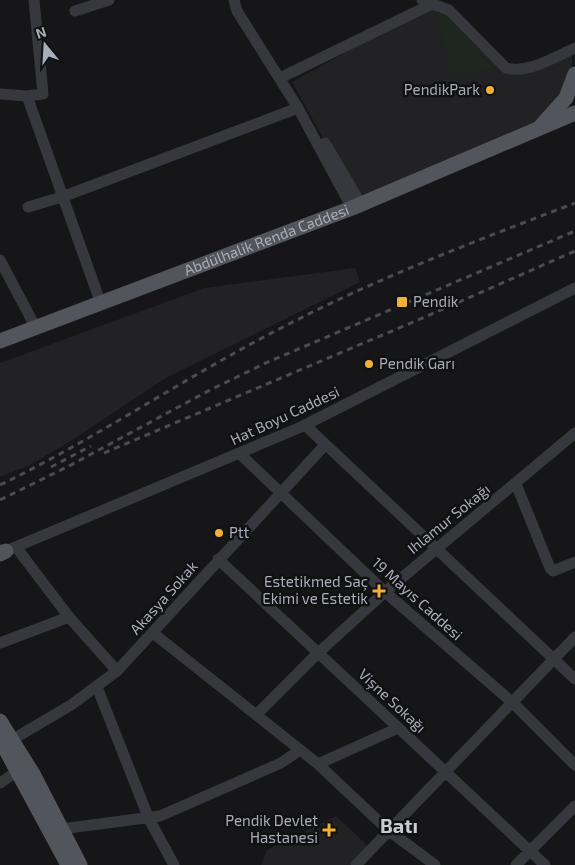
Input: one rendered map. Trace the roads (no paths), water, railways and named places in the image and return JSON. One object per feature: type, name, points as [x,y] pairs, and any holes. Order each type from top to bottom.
[{"type":"main road","name":"Abdülhalik Renda Caddesi","points":[[531,132],[553,113],[566,98],[574,82]]},
{"type":"main road","name":"Abdülhalik Renda Caddesi","points":[[4,341],[356,206],[575,113]]},
{"type":"main road","points":[[0,721],[5,741],[18,771],[68,865]]},
{"type":"main road","points":[[5,741],[33,774],[80,865]]},
{"type":"street","points":[[0,94],[27,96],[43,94],[34,0]]},
{"type":"street","points":[[74,11],[109,0]]},
{"type":"street","points":[[422,0],[436,3],[449,10],[506,68],[515,70],[530,67],[574,50]]},
{"type":"street","points":[[239,1],[284,76],[356,206]]},
{"type":"street","points":[[239,1],[237,11],[298,108],[356,206]]},
{"type":"street","points":[[284,76],[436,3]]},
{"type":"street","points":[[27,96],[101,304]]},
{"type":"street","points":[[28,207],[62,197],[298,108]]},
{"type":"street","points":[[0,260],[36,328]]},
{"type":"street","name":"Hat Boyu Caddesi","points":[[6,551],[305,425],[575,288]]},
{"type":"street","points":[[305,425],[438,547],[575,679]]},
{"type":"street","name":"Ihlamur Sokağı","points":[[257,714],[318,653],[385,592],[575,433]]},
{"type":"street","name":"Akasya Sokak","points":[[5,741],[97,687],[117,671],[218,559],[325,445]]},
{"type":"street","name":"19 Mayıs Caddesi","points":[[240,454],[385,592],[513,703],[575,766]]},
{"type":"street","points":[[516,484],[550,568],[553,571],[575,562]]},
{"type":"street","points":[[6,551],[117,671]]},
{"type":"street","name":"Vişne Sokağı","points":[[218,559],[545,865]]},
{"type":"street","points":[[0,643],[69,618]]},
{"type":"street","points":[[153,633],[318,764],[388,830],[435,865]]},
{"type":"street","points":[[356,865],[575,637]]},
{"type":"street","points":[[97,687],[149,819],[174,865]]},
{"type":"street","points":[[318,764],[398,728]]},
{"type":"street","points":[[61,829],[149,819],[183,808],[281,763],[300,750]]},
{"type":"street","points":[[0,783],[18,771]]},
{"type":"street","points":[[516,865],[575,806]]},
{"type":"railway","points":[[0,485],[72,447],[247,346],[318,309],[427,261],[575,203]]},
{"type":"railway","points":[[0,500],[69,466],[210,390],[268,362],[575,231]]},
{"type":"railway","points":[[104,453],[425,317],[575,251]]},
{"type":"railway","points":[[51,467],[91,446]]},
{"type":"place","name":"PendikPark","points":[[490,90]]},
{"type":"place","name":"Pendik","points":[[402,302]]},
{"type":"place","name":"Pendik Garı","points":[[369,364]]},
{"type":"place","name":"Ptt","points":[[219,533]]},
{"type":"place","name":"Estetikmed Saç Ekimi ve Estetik","points":[[379,591]]},
{"type":"place","name":"Pendik Devlet Hastanesi","points":[[329,830]]},
{"type":"district","name":"Batı","points":[[399,826]]}]
